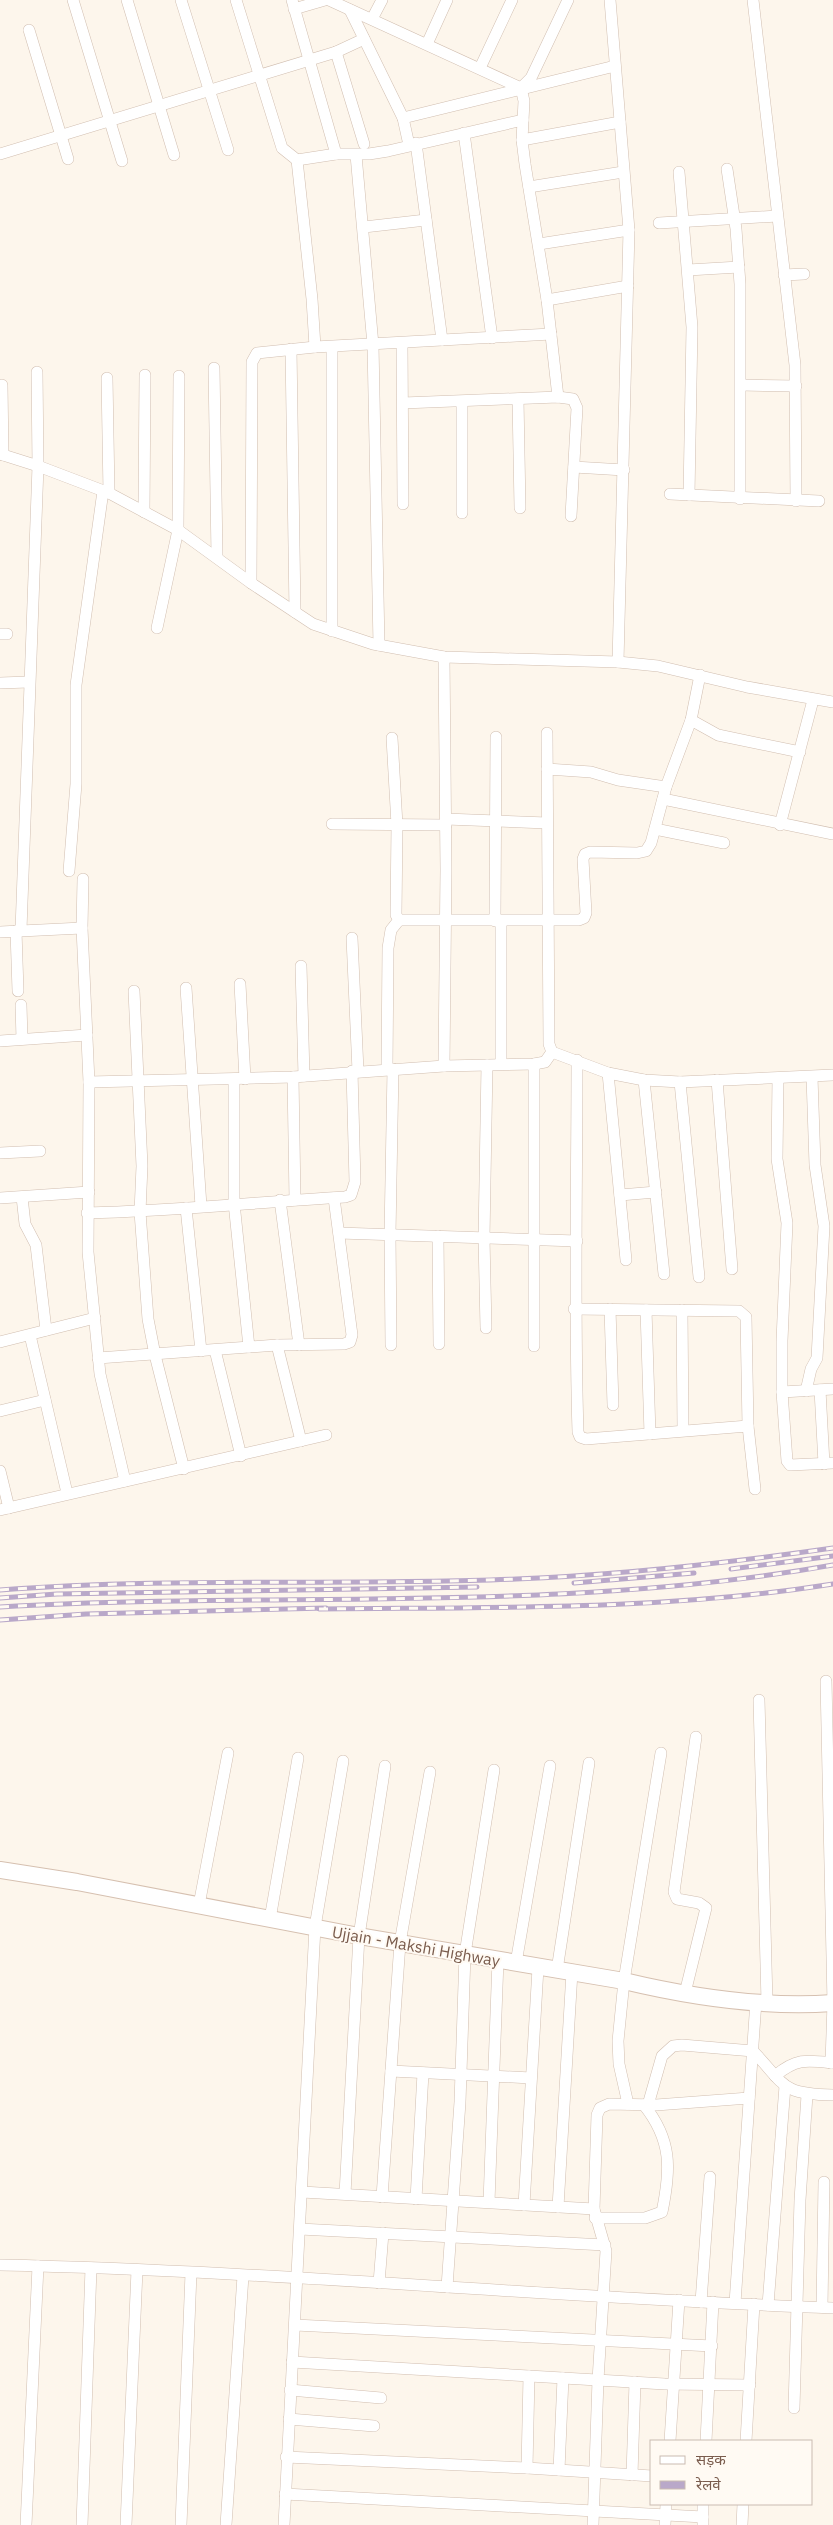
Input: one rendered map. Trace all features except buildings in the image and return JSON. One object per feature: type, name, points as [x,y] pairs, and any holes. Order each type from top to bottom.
[{"type":"main road","name":"Ujjain - Makshi Highway","points":[[0,1870],[77,1882],[359,1936],[685,1993],[805,2005],[833,2003]]},
{"type":"street","points":[[73,0],[122,161]]},
{"type":"street","points":[[127,0],[174,155]]},
{"type":"street","points":[[181,0],[228,150]]},
{"type":"street","points":[[236,0],[282,148],[297,160],[312,299],[314,347]]},
{"type":"street","points":[[325,0],[293,4],[336,154]]},
{"type":"street","points":[[329,0],[521,88]]},
{"type":"street","points":[[372,19],[382,0]]},
{"type":"street","points":[[427,44],[447,0]]},
{"type":"street","points":[[480,68],[512,0]]},
{"type":"street","points":[[521,88],[531,78],[568,0]]},
{"type":"street","points":[[610,0],[629,230],[618,662]]},
{"type":"street","points":[[753,0],[796,386],[796,501]]},
{"type":"street","points":[[350,10],[413,144],[426,220],[442,340]]},
{"type":"street","points":[[29,30],[68,159]]},
{"type":"street","points":[[0,154],[60,134],[160,107],[336,52],[364,39]]},
{"type":"street","points":[[336,52],[364,144]]},
{"type":"street","points":[[402,118],[615,66]]},
{"type":"street","points":[[521,88],[524,102],[522,140],[547,300],[558,397]]},
{"type":"street","points":[[297,160],[336,154],[356,155],[388,151],[522,120]]},
{"type":"street","points":[[522,140],[620,122]]},
{"type":"street","points":[[464,133],[492,338]]},
{"type":"street","points":[[356,155],[374,345],[379,646]]},
{"type":"street","points":[[727,169],[733,219],[736,228],[739,268],[740,499]]},
{"type":"street","points":[[529,187],[623,172]]},
{"type":"street","points":[[679,172],[685,222],[692,327],[689,495]]},
{"type":"street","points":[[659,223],[777,216]]},
{"type":"street","points":[[364,227],[426,220]]},
{"type":"street","points":[[539,244],[629,230]]},
{"type":"street","points":[[688,270],[739,268]]},
{"type":"street","points":[[784,275],[804,274]]},
{"type":"street","points":[[547,300],[628,286]]},
{"type":"street","points":[[252,584],[252,362],[257,353],[314,347],[551,334]]},
{"type":"street","points":[[402,343],[403,504]]},
{"type":"street","points":[[332,346],[332,631]]},
{"type":"street","points":[[291,349],[295,612]]},
{"type":"street","points":[[214,368],[217,556]]},
{"type":"street","points":[[18,990],[18,931],[38,466],[37,372]]},
{"type":"street","points":[[144,512],[145,375]]},
{"type":"street","points":[[157,628],[178,530],[179,376]]},
{"type":"street","points":[[69,871],[76,784],[74,717],[76,685],[106,492],[107,378]]},
{"type":"street","points":[[2,385],[1,455],[38,466],[106,492],[178,530],[217,556],[252,584],[313,624],[379,646],[444,657],[618,662],[658,666],[747,687],[833,702]]},
{"type":"street","points":[[741,385],[796,386]]},
{"type":"street","points":[[403,403],[558,397],[573,400],[577,408],[571,516]]},
{"type":"street","points":[[518,399],[520,508]]},
{"type":"street","points":[[462,402],[462,513]]},
{"type":"street","points":[[574,467],[624,470]]},
{"type":"street","points":[[670,494],[740,499],[819,501]]},
{"type":"street","points":[[444,657],[446,822],[444,1066]]},
{"type":"street","points":[[399,920],[498,921],[584,918],[583,859],[585,854],[590,852],[637,853],[646,851],[655,829],[664,793],[684,742],[700,675]]},
{"type":"street","points":[[0,683],[28,682]]},
{"type":"street","points":[[780,825],[813,700]]},
{"type":"street","points":[[689,724],[718,735],[799,756]]},
{"type":"street","points":[[546,733],[549,1044],[552,1052]]},
{"type":"street","points":[[496,737],[495,822],[501,1064]]},
{"type":"street","points":[[392,738],[397,825],[396,915],[399,920]]},
{"type":"street","points":[[546,769],[591,772],[780,825],[833,834]]},
{"type":"street","points":[[332,824],[547,823]]},
{"type":"street","points":[[655,829],[724,843]]},
{"type":"street","points":[[83,879],[82,928],[88,1082],[87,1213],[98,1358],[103,1392],[125,1481]]},
{"type":"street","points":[[392,1345],[388,948],[391,930],[399,920]]},
{"type":"street","points":[[0,932],[82,928]]},
{"type":"street","points":[[87,1213],[140,1212],[234,1203],[334,1198],[351,1195],[354,1191],[355,1071],[352,938]]},
{"type":"street","points":[[295,1200],[300,966]]},
{"type":"street","points":[[240,984],[239,1079],[234,1203],[248,1347]]},
{"type":"street","points":[[186,988],[201,1206]]},
{"type":"street","points":[[134,991],[142,1166],[140,1212],[148,1319],[155,1355],[184,1469]]},
{"type":"street","points":[[21,1004],[22,1039]]},
{"type":"street","points":[[0,1041],[87,1035]]},
{"type":"street","points":[[552,1052],[608,1073],[644,1080],[680,1082],[833,1075]]},
{"type":"street","points":[[88,1082],[298,1077],[355,1071],[444,1066],[534,1064],[545,1062],[552,1052]]},
{"type":"street","points":[[577,1060],[577,1241],[574,1309],[578,1432],[580,1438],[748,1426]]},
{"type":"street","points":[[534,1064],[534,1346]]},
{"type":"street","points":[[486,1328],[484,1238],[487,1065]]},
{"type":"street","points":[[608,1073],[626,1260]]},
{"type":"street","points":[[806,1391],[811,1370],[817,1358],[824,1226],[815,1165],[812,1077]]},
{"type":"street","points":[[778,1078],[777,1159],[787,1223],[782,1392],[787,1461],[790,1465],[828,1463],[828,1425],[820,1390]]},
{"type":"street","points":[[644,1080],[664,1274]]},
{"type":"street","points":[[717,1080],[732,1269]]},
{"type":"street","points":[[680,1082],[699,1277]]},
{"type":"street","points":[[0,1152],[40,1151]]},
{"type":"street","points":[[0,1198],[88,1192]]},
{"type":"street","points":[[620,1195],[656,1192]]},
{"type":"street","points":[[22,1197],[25,1224],[36,1245],[46,1330]]},
{"type":"street","points":[[98,1358],[277,1345],[344,1344],[350,1342],[352,1334],[334,1198]]},
{"type":"street","points":[[280,1200],[299,1345]]},
{"type":"street","points":[[186,1208],[201,1351]]},
{"type":"street","points":[[339,1233],[577,1241]]},
{"type":"street","points":[[438,1236],[439,1344]]},
{"type":"street","points":[[821,1284],[833,1284]]},
{"type":"street","points":[[574,1309],[739,1311],[746,1317],[748,1426],[755,1489]]},
{"type":"street","points":[[610,1309],[613,1405]]},
{"type":"street","points":[[646,1310],[650,1434]]},
{"type":"street","points":[[682,1310],[683,1430]]},
{"type":"street","points":[[0,1342],[95,1318]]},
{"type":"street","points":[[30,1335],[67,1493]]},
{"type":"street","points":[[277,1345],[301,1441]]},
{"type":"street","points":[[215,1350],[241,1456]]},
{"type":"street","points":[[782,1392],[833,1389]]},
{"type":"street","points":[[0,1411],[45,1400]]},
{"type":"street","points":[[0,1471],[4,1509],[326,1435]]},
{"type":"street","points":[[775,2076],[794,2062],[832,2063],[833,2003],[826,1681]]},
{"type":"street","points":[[735,2303],[753,2051],[762,2002],[759,1700]]},
{"type":"street","points":[[685,1993],[706,1908],[699,1903],[677,1900],[674,1892],[696,1737]]},
{"type":"street","points":[[199,1905],[228,1753]]},
{"type":"street","points":[[628,2104],[619,2064],[618,2041],[624,1981],[661,1753]]},
{"type":"street","points":[[270,1919],[298,1758]]},
{"type":"street","points":[[284,2525],[286,2458],[298,2278],[314,1927],[343,1761]]},
{"type":"street","points":[[558,2207],[564,1971],[589,1762]]},
{"type":"street","points":[[345,2194],[359,1936],[385,1766]]},
{"type":"street","points":[[516,1963],[550,1766]]},
{"type":"street","points":[[447,2287],[461,2075],[465,1954],[494,1770]]},
{"type":"street","points":[[382,2197],[400,1943],[430,1772]]},
{"type":"street","points":[[489,2202],[498,1960]]},
{"type":"street","points":[[524,2205],[538,1968]]},
{"type":"street","points":[[646,2105],[662,2056],[673,2046],[753,2051],[775,2076],[794,2092],[807,2095],[833,2095]]},
{"type":"street","points":[[391,2071],[531,2078]]},
{"type":"street","points":[[416,2199],[424,2073]]},
{"type":"street","points":[[768,2305],[785,2086]]},
{"type":"street","points":[[794,2408],[796,2306],[807,2095]]},
{"type":"street","points":[[593,2525],[605,2245],[595,2214],[597,2115],[600,2108],[609,2104],[646,2105],[749,2098]]},
{"type":"street","points":[[302,2192],[558,2207],[595,2214],[644,2218],[662,2212],[666,2196],[667,2152],[664,2134],[646,2105]]},
{"type":"street","points":[[701,2302],[710,2177]]},
{"type":"street","points":[[0,2265],[298,2278],[603,2298],[827,2307],[824,2182]]},
{"type":"street","points":[[300,2229],[605,2245]]},
{"type":"street","points":[[379,2283],[383,2233]]},
{"type":"street","points":[[26,2525],[38,2266]]},
{"type":"street","points":[[82,2525],[92,2268]]},
{"type":"street","points":[[126,2525],[137,2270]]},
{"type":"street","points":[[181,2525],[192,2273]]},
{"type":"street","points":[[226,2525],[243,2276]]},
{"type":"street","points":[[670,2440],[679,2300]]},
{"type":"street","points":[[706,2440],[713,2302]]},
{"type":"street","points":[[746,2440],[754,2304]]},
{"type":"street","points":[[294,2325],[712,2346]]},
{"type":"street","points":[[292,2362],[674,2384],[750,2385]]},
{"type":"street","points":[[527,2468],[530,2376]]},
{"type":"street","points":[[559,2470],[562,2378]]},
{"type":"street","points":[[632,2475],[635,2382]]},
{"type":"street","points":[[290,2390],[381,2398]]},
{"type":"street","points":[[289,2419],[374,2426]]},
{"type":"street","points":[[286,2458],[527,2468],[650,2476]]},
{"type":"street","points":[[285,2494],[666,2515],[703,2521],[704,2505]]},
{"type":"street","points":[[742,2525],[743,2505]]},
{"type":"railway","points":[[0,1590],[129,1584],[452,1581],[556,1577],[675,1568],[833,1548]]},
{"type":"railway","points":[[731,1569],[833,1556]]},
{"type":"railway","points":[[0,1607],[104,1603],[522,1596],[626,1590],[730,1580],[833,1565]]},
{"type":"railway","points":[[574,1583],[694,1573]]},
{"type":"railway","points":[[319,1609],[577,1606],[641,1603],[769,1593],[833,1584]]},
{"type":"railway","points":[[0,1598],[57,1594],[477,1587]]},
{"type":"railway","points":[[0,1620],[86,1614],[326,1608]]}]
